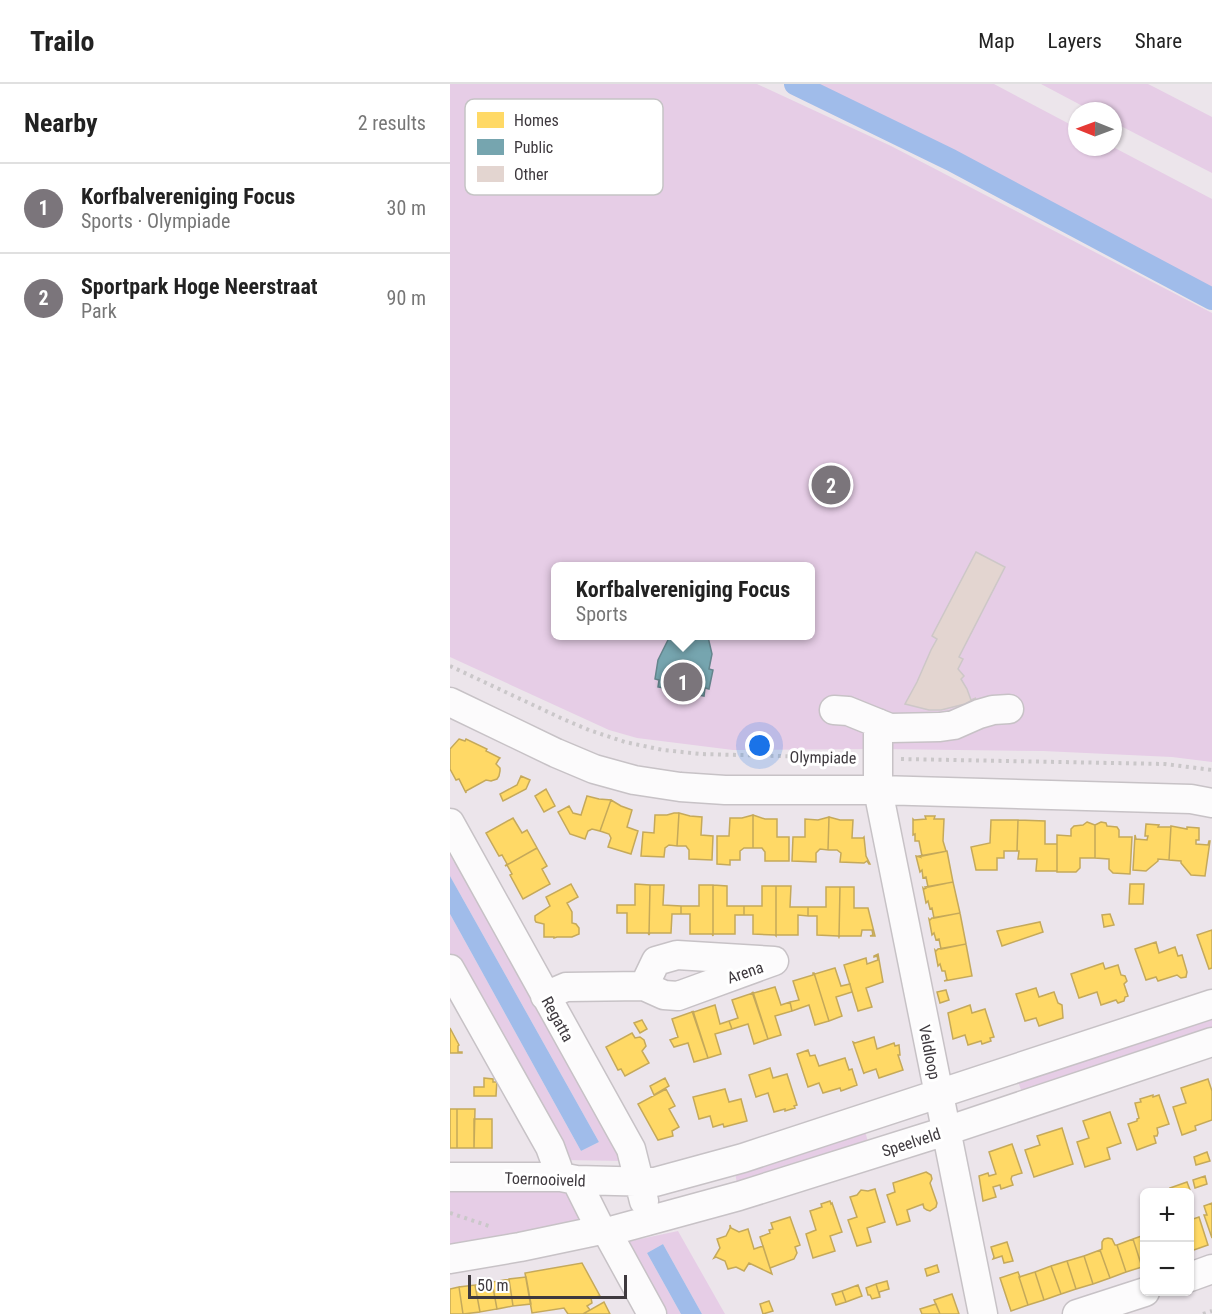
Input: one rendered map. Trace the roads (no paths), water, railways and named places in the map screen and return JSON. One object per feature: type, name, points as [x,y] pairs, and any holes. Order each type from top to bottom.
[{"type":"street","name":"Olympiade","points":[[450,702],[594,769],[634,780],[680,787],[725,790],[878,790],[1191,799],[1212,803]]},
{"type":"street","points":[[834,710],[848,711],[890,728],[954,725],[979,714],[1009,709]]},
{"type":"street","name":"Veldloop","points":[[878,723],[878,790],[983,1314]]},
{"type":"street","name":"Regatta","points":[[450,824],[631,1149],[649,1220]]},
{"type":"street","points":[[450,969],[550,1147],[604,1231],[652,1314]]},
{"type":"street","points":[[545,996],[566,987],[644,986]]},
{"type":"street","points":[[639,1182],[655,1182],[742,1158],[1212,1004]]},
{"type":"street","name":"Speelveld","points":[[604,1231],[739,1196],[946,1131],[1212,1042]]},
{"type":"street","name":"Toernooiveld","points":[[450,1177],[639,1182]]},
{"type":"street","points":[[450,1259],[604,1231]]},
{"type":"street","points":[[1194,1275],[1212,1269]]},
{"type":"street","points":[[1077,1314],[1140,1293]]},
{"type":"water","points":[[450,876],[599,1142],[581,1151],[450,914]]},
{"type":"water","points":[[663,1244],[702,1314],[681,1314],[647,1253]]},
{"type":"waterway","points":[[795,84],[951,160],[1212,299]]},
{"type":"place","name":"Sportpark Hoge Neerstraat","points":[[831,485]]},
{"type":"place","name":"Korfbalvereniging Focus","points":[[683,682]]}]
